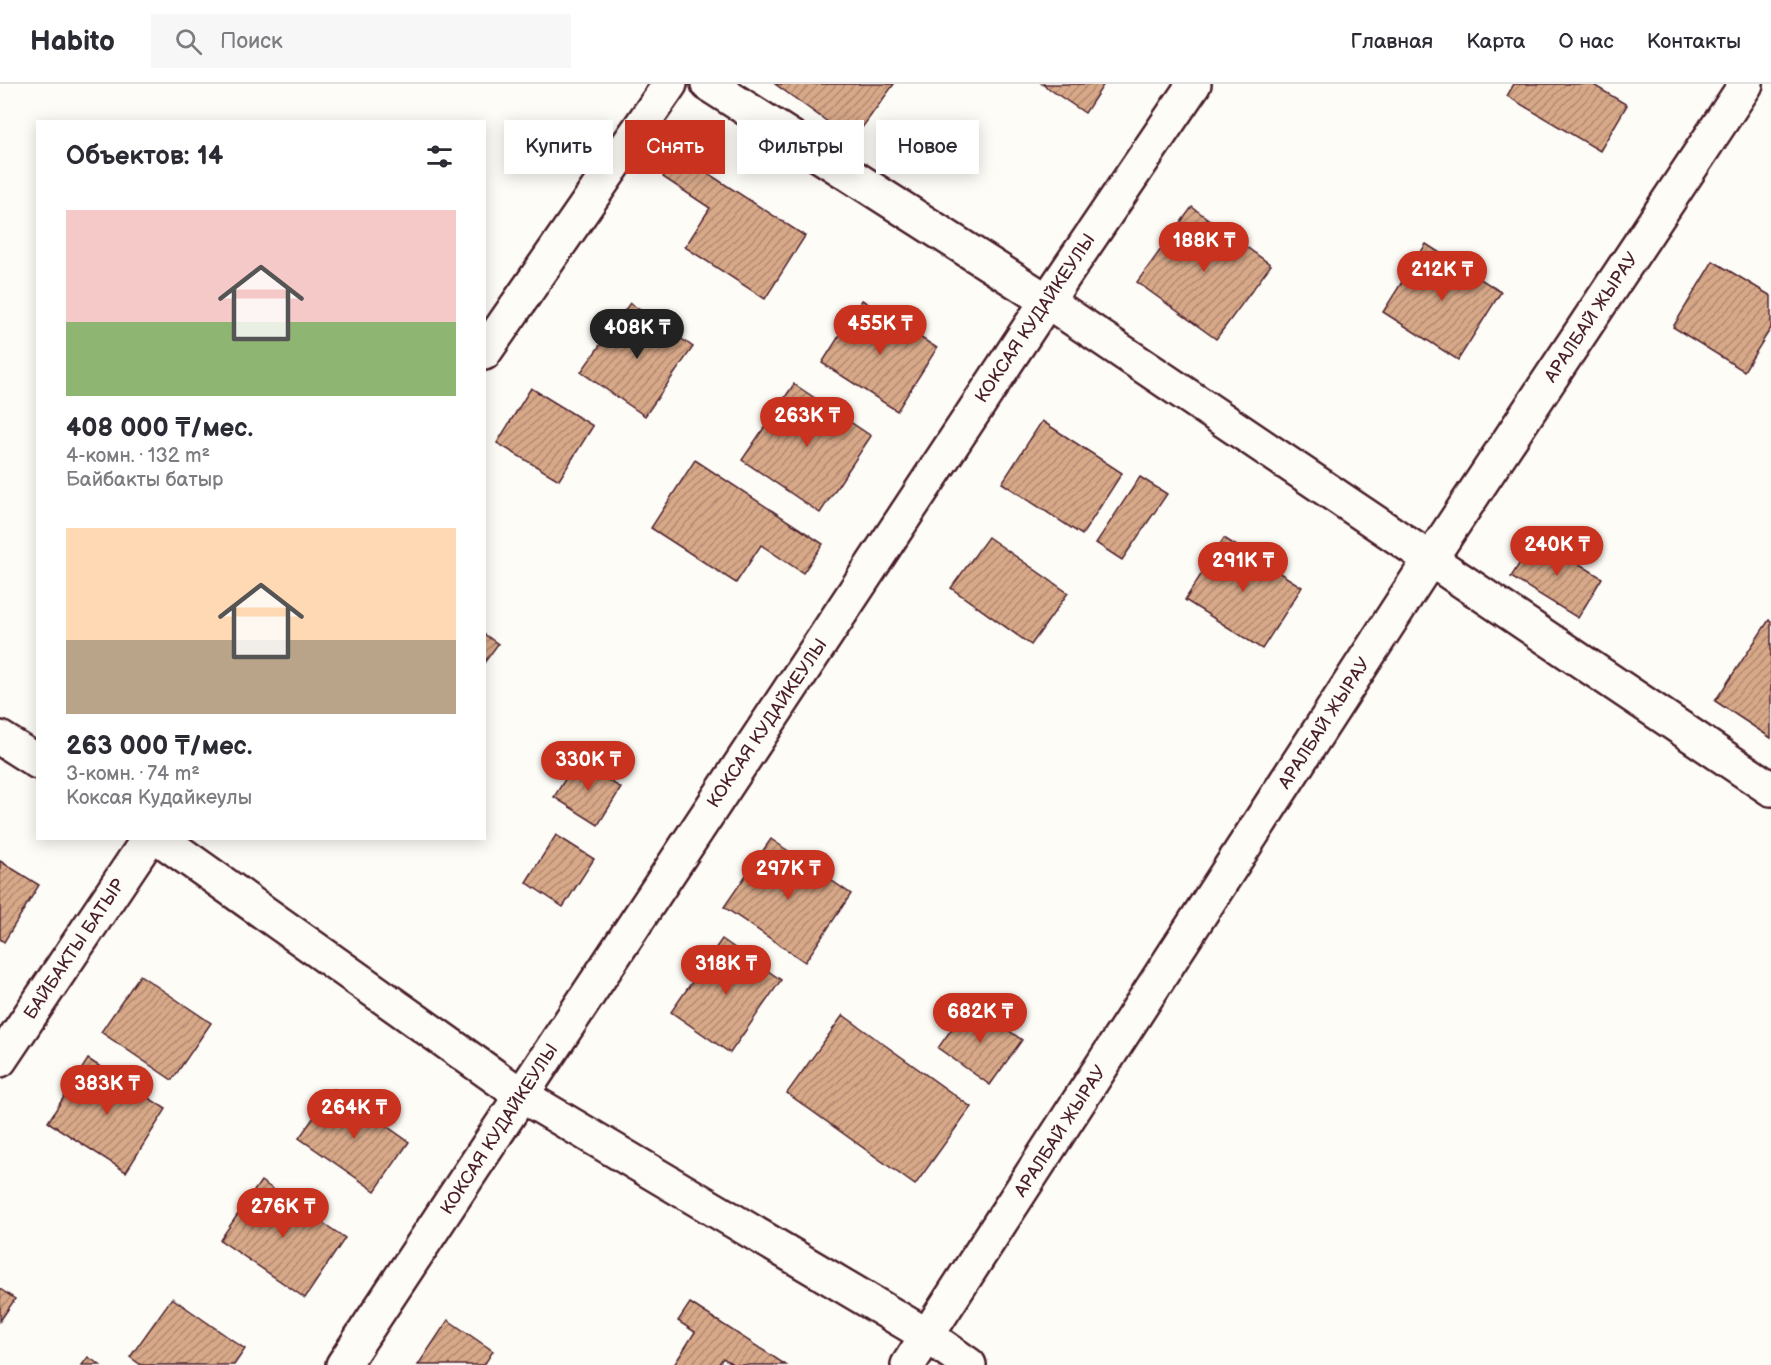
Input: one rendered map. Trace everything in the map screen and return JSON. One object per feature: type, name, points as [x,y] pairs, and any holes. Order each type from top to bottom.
[{"type":"street","points":[[486,350],[670,84]]},
{"type":"street","points":[[708,84],[1047,300],[1771,789]]},
{"type":"street","name":"КОКСАЯ КУДАЙКЕУЛЫ","points":[[343,1365],[1047,300],[1194,84]]},
{"type":"street","name":"АРАЛБАЙ ЖЫРАУ","points":[[908,1365],[1431,558],[1746,84]]},
{"type":"street","points":[[0,738],[36,761]]},
{"type":"street","name":"БАЙБАКТЫ БАТЫР","points":[[0,1060],[148,840]]},
{"type":"street","points":[[162,840],[521,1095],[928,1336],[969,1365]]},
{"type":"building","points":[[775,84],[894,84],[864,125],[864,120],[825,120]]},
{"type":"building","points":[[1042,84],[1104,84],[1085,113]]},
{"type":"building","points":[[1514,84],[1592,84],[1627,105],[1600,151],[1507,96]]},
{"type":"building","points":[[665,174],[709,174],[805,236],[765,299],[685,247],[710,208],[663,177]]},
{"type":"building","points":[[1192,207],[1271,265],[1216,339],[1137,282]]},
{"type":"building","points":[[1426,244],[1501,292],[1458,360],[1383,312]]},
{"type":"building","points":[[1713,261],[1771,296],[1771,328],[1744,371],[1673,327]]},
{"type":"building","points":[[862,300],[937,348],[897,411],[822,363]]},
{"type":"building","points":[[630,303],[693,347],[645,416],[581,372]]},
{"type":"building","points":[[794,384],[871,436],[820,513],[742,460]]},
{"type":"building","points":[[531,388],[593,426],[559,480],[497,443]]},
{"type":"building","points":[[1042,421],[1122,473],[1082,535],[1002,483]]},
{"type":"building","points":[[695,460],[823,544],[803,573],[761,545],[736,583],[651,528]]},
{"type":"building","points":[[1140,477],[1167,494],[1122,560],[1096,543]]},
{"type":"building","points":[[988,537],[1068,593],[1031,645],[951,588]]},
{"type":"building","points":[[1536,537],[1602,578],[1578,618],[1511,577]]},
{"type":"building","points":[[1224,538],[1302,587],[1262,649],[1185,600]]},
{"type":"building","points":[[1769,620],[1771,621],[1771,738],[1715,701]]},
{"type":"building","points":[[486,635],[498,644],[486,660]]},
{"type":"building","points":[[577,760],[621,788],[598,825],[554,797]]},
{"type":"building","points":[[556,835],[594,859],[563,907],[526,882]]},
{"type":"building","points":[[771,839],[851,894],[805,962],[724,907]]},
{"type":"building","points":[[0,861],[39,885],[4,942],[0,939]]},
{"type":"building","points":[[722,939],[781,980],[730,1053],[671,1012]]},
{"type":"building","points":[[140,975],[211,1023],[172,1080],[101,1032]]},
{"type":"building","points":[[970,1003],[1022,1040],[990,1085],[938,1048]]},
{"type":"building","points":[[843,1015],[971,1107],[915,1185],[787,1093]]},
{"type":"building","points":[[88,1059],[166,1109],[126,1172],[48,1122]]},
{"type":"building","points":[[334,1089],[409,1142],[375,1191],[299,1138]]},
{"type":"building","points":[[261,1181],[345,1238],[305,1298],[220,1240]]},
{"type":"building","points":[[0,1289],[15,1299],[0,1321]]},
{"type":"building","points":[[172,1298],[245,1349],[234,1365],[141,1365],[130,1357]]},
{"type":"building","points":[[690,1303],[786,1365],[734,1365],[723,1358],[718,1365],[674,1365],[695,1332],[678,1321]]},
{"type":"building","points":[[448,1320],[493,1351],[484,1365],[418,1365]]},
{"type":"building","points":[[88,1357],[100,1365],[82,1365]]}]
